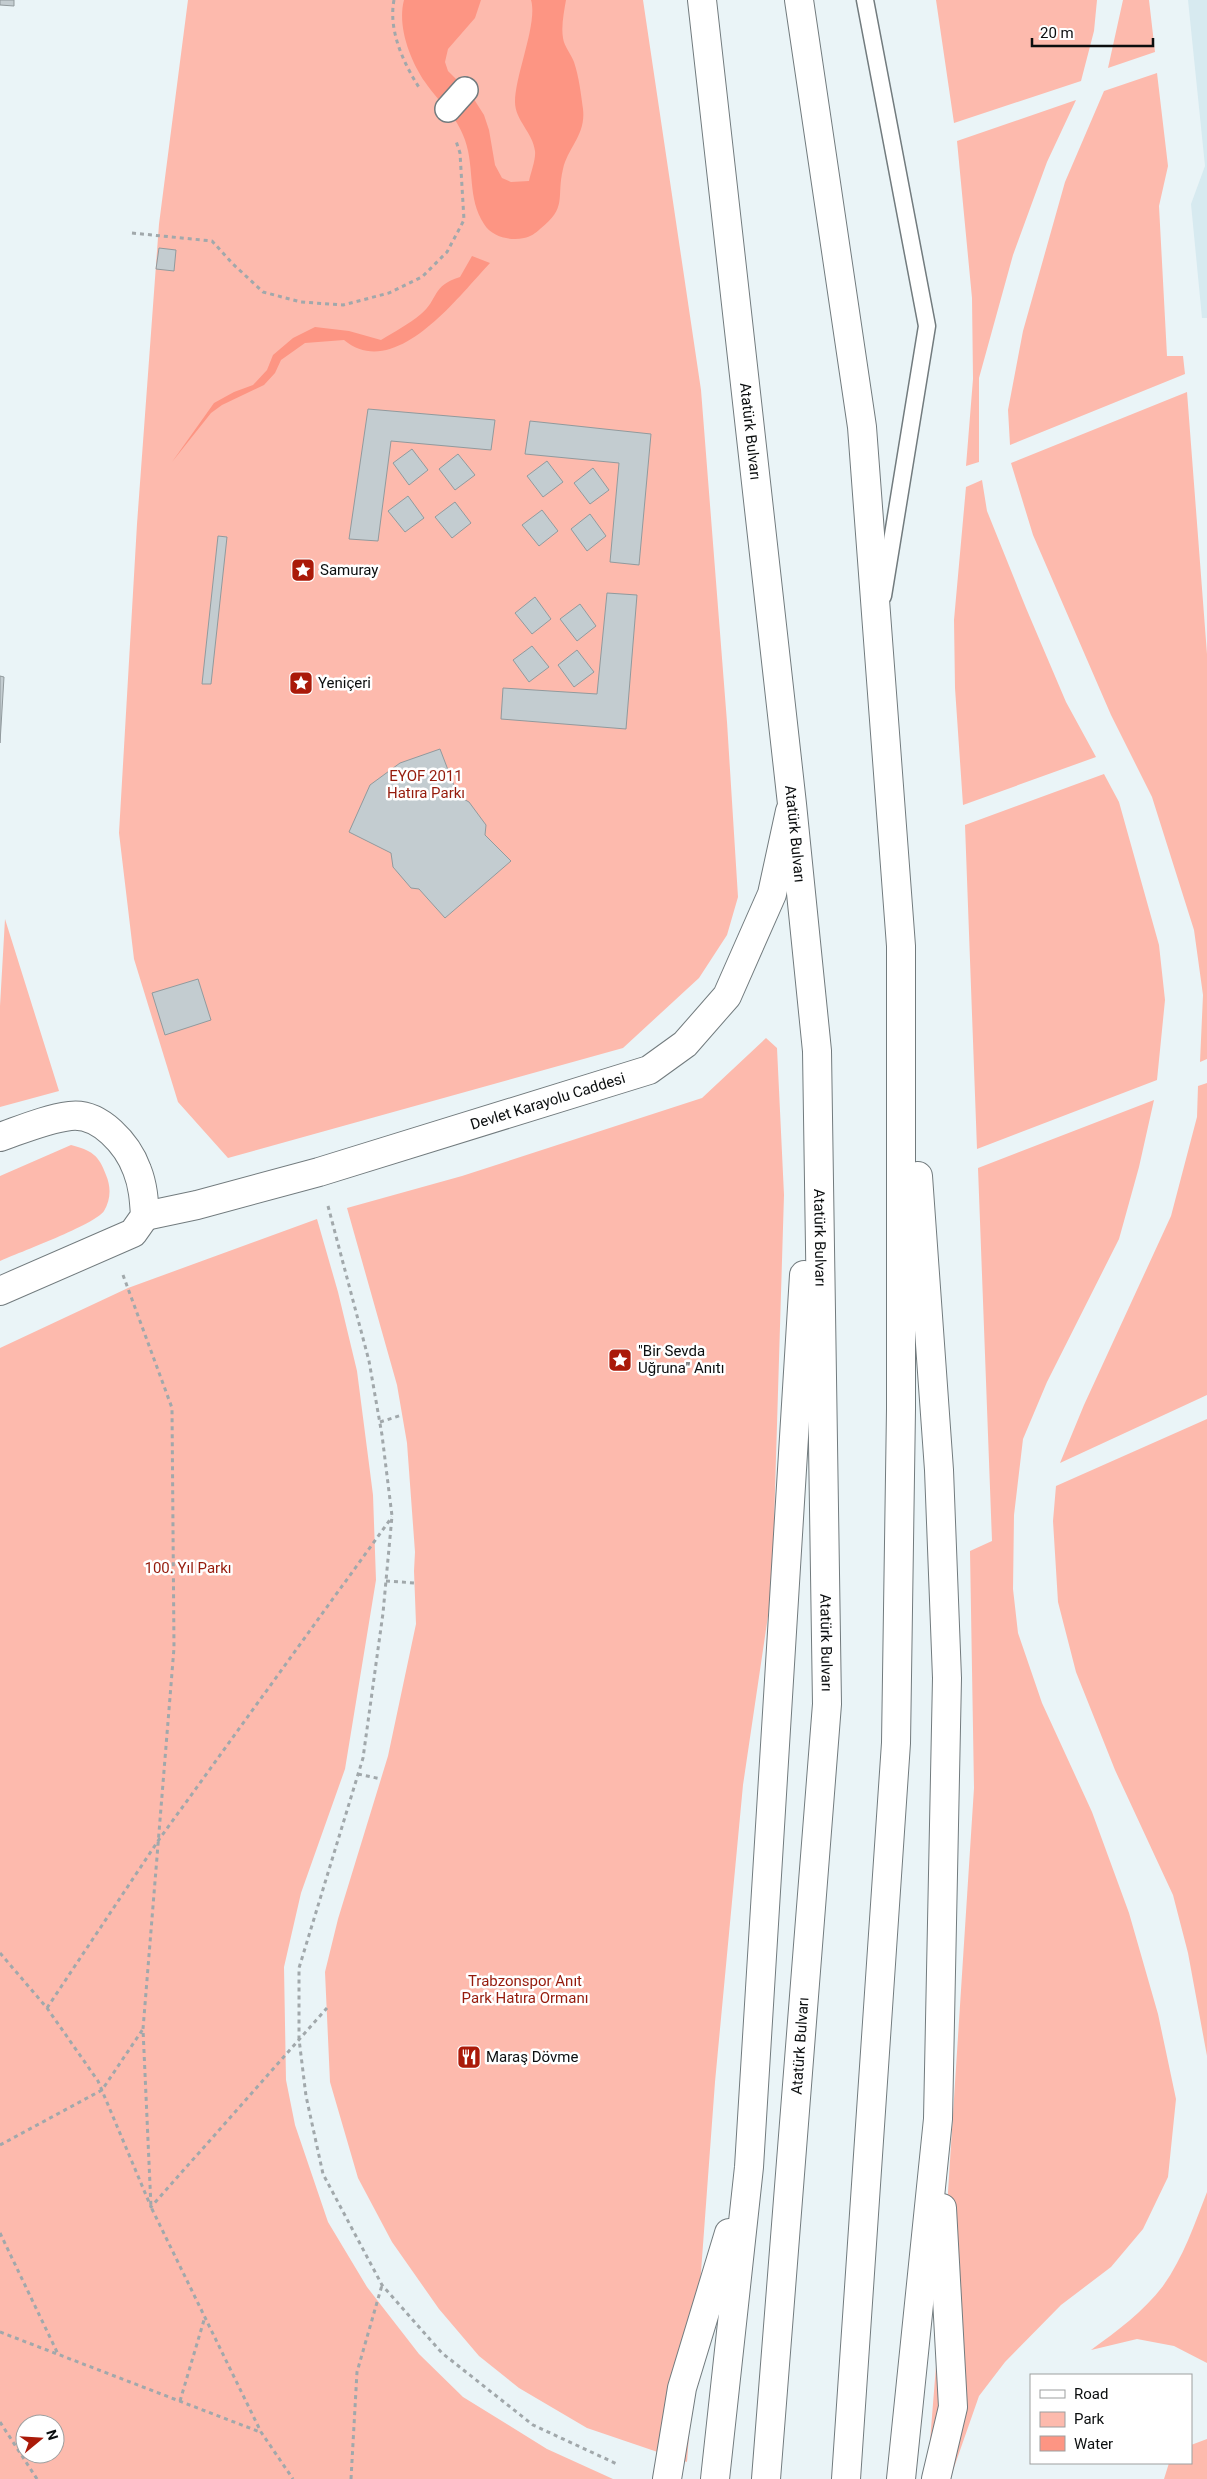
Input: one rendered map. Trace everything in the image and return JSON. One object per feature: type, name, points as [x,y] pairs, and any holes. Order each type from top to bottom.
[{"type":"main road","name":"Atatürk Bulvarı","points":[[702,0],[792,804],[817,1051],[827,1704],[766,2479]]},
{"type":"main road","points":[[799,0],[862,427],[939,1470],[947,1678],[938,2119],[953,2407],[936,2479]]},
{"type":"main road","name":"Devlet Karayolu Caddesi","points":[[145,1216],[197,1206],[318,1172],[649,1070],[685,1044],[727,996],[772,894],[792,804]]},
{"type":"main road","points":[[846,2479],[896,1743],[901,1409],[901,946]]},
{"type":"main road","points":[[715,2479],[749,2167],[781,1677],[817,1051]]},
{"type":"main road","points":[[0,1137],[42,1122],[72,1115],[98,1120],[117,1137],[137,1169],[143,1193],[145,1216],[133,1233],[0,1291]]},
{"type":"main road","points":[[901,2479],[938,2119]]},
{"type":"main road","points":[[667,2479],[682,2388],[749,2167]]},
{"type":"street","points":[[448,108],[465,90]]},
{"type":"lane","points":[[864,0],[926,326],[878,632]]},
{"type":"path","points":[[394,0],[393,25],[406,67],[425,95]]},
{"type":"path","points":[[132,233],[212,241],[263,292],[301,302],[343,305],[389,293],[422,277],[447,252],[464,220],[460,153],[455,139]]},
{"type":"path","points":[[318,1172],[369,1361],[380,1422],[392,1516],[386,1581],[363,1758],[299,1968],[299,2038],[306,2096],[323,2174],[382,2285],[442,2352],[533,2425],[617,2464]]},
{"type":"path","points":[[110,1244],[172,1408],[174,1648],[143,2029],[151,2207]]},
{"type":"path","points":[[380,1422],[402,1415]]},
{"type":"path","points":[[47,2008],[158,1841],[392,1516]]},
{"type":"path","points":[[386,1581],[415,1583]]},
{"type":"path","points":[[358,1774],[381,1779]]},
{"type":"path","points":[[0,1953],[47,2008],[98,2081],[151,2207],[204,2319],[261,2432],[293,2479]]},
{"type":"path","points":[[151,2207],[327,2008]]},
{"type":"path","points":[[0,2145],[102,2090],[143,2029]]},
{"type":"path","points":[[0,2233],[59,2355]]},
{"type":"path","points":[[351,2479],[357,2372],[382,2285]]},
{"type":"path","points":[[180,2401],[204,2319]]},
{"type":"path","points":[[0,2332],[261,2432]]},
{"type":"path","points":[[0,2422],[37,2479]]},
{"type":"shaded area","points":[[1188,0],[1207,0],[1207,318],[1202,318],[1191,204],[1205,166]]},
{"type":"green space","name":"EYOF 2011 Hatıra Parkı","points":[[188,0],[643,0],[701,390],[727,722],[738,897],[727,935],[699,978],[623,1048],[228,1158],[178,1102],[134,959],[119,833],[137,524],[159,224]]},
{"type":"green space","points":[[936,0],[1097,0],[1094,31],[1081,81],[954,123]]},
{"type":"green space","points":[[1123,0],[1149,0],[1155,52],[1108,68]]},
{"type":"green space","points":[[1157,73],[1168,166],[1159,206],[1167,356],[1183,356],[1185,374],[1010,445],[1008,410],[1023,331],[1065,182],[1104,91]]},
{"type":"green space","points":[[1076,100],[1047,162],[1013,255],[979,378],[979,462],[966,466],[973,379],[972,298],[957,141]]},
{"type":"green space","points":[[1187,392],[1207,654],[1207,1059],[1200,1062],[1203,995],[1194,930],[1152,797],[1111,715],[1033,535],[1011,463]]},
{"type":"green space","points":[[982,480],[987,511],[1026,608],[1066,702],[1096,757],[963,805],[955,688],[954,620],[966,487]]},
{"type":"green space","points":[[1104,774],[1119,802],[1159,945],[1165,1000],[1157,1080],[977,1149],[965,825]]},
{"type":"green space","points":[[5,919],[59,1091],[0,1107],[0,1006]]},
{"type":"green space","name":"Trabzonspor Anıt Park Hatıra Ormanı","points":[[766,1038],[777,1048],[784,1195],[772,1589],[743,1785],[715,2082],[687,2462],[587,2428],[519,2388],[479,2356],[439,2309],[392,2242],[358,2178],[330,2082],[325,1972],[338,1919],[388,1756],[416,1624],[415,1552],[407,1443],[397,1385],[347,1208],[462,1176],[702,1098]]},
{"type":"green space","points":[[1207,1083],[1207,1395],[1060,1463],[1084,1405],[1171,1216],[1197,1117],[1198,1086]]},
{"type":"green space","points":[[1154,1100],[1139,1167],[1119,1239],[1047,1382],[1023,1439],[1014,1515],[1013,1589],[1018,1633],[1042,1703],[1092,1812],[1129,1913],[1158,2014],[1176,2099],[1168,2177],[1143,2229],[1111,2267],[1061,2305],[1005,2362],[979,2396],[950,2479],[927,2479],[940,2316],[974,1788],[970,1551],[992,1541],[978,1168]]},
{"type":"green space","points":[[71,1145],[89,1151],[97,1158],[103,1168],[108,1180],[110,1193],[104,1211],[87,1223],[0,1261],[0,1176]]},
{"type":"green space","name":"100. Yıl Parkı","points":[[317,1219],[338,1292],[357,1371],[373,1495],[376,1580],[345,1769],[301,1893],[284,1967],[286,2080],[295,2125],[328,2222],[367,2287],[419,2354],[463,2397],[547,2449],[613,2479],[0,2479],[0,1348],[128,1288]]},
{"type":"green space","points":[[1207,1419],[1207,2056],[1188,1953],[1173,1895],[1115,1770],[1076,1672],[1058,1602],[1053,1521],[1056,1486]]},
{"type":"green space","points":[[1207,2192],[1207,2363],[1174,2346],[1137,2339],[1091,2350],[1138,2313],[1163,2286],[1183,2252]]},
{"type":"green space","points":[[1207,2439],[1207,2479],[1164,2479],[1169,2464],[1192,2464],[1192,2445]]},
{"type":"water","points":[[404,0],[481,0],[475,18],[448,49],[445,62],[448,71],[470,93],[484,115],[489,130],[495,165],[502,178],[511,182],[529,181],[535,158],[534,144],[518,115],[515,102],[518,78],[529,35],[532,10],[531,0],[566,0],[562,33],[577,74],[583,109],[582,126],[565,161],[558,208],[549,221],[533,235],[519,239],[502,237],[496,235],[484,224],[475,204],[470,162],[465,140],[457,123],[425,82],[414,64],[406,42],[402,21]]},
{"type":"water","points":[[472,256],[490,263],[461,295],[424,330],[404,343],[384,350],[364,350],[344,340],[305,343],[281,360],[275,373],[264,385],[222,405],[211,413],[172,462],[214,403],[234,392],[253,385],[267,370],[273,355],[293,338],[315,327],[349,331],[381,340],[421,314],[444,284],[460,277]]},
{"type":"building","points":[[0,0],[14,0],[14,6],[0,5]]},
{"type":"building","points":[[159,248],[176,250],[174,271],[156,269]]},
{"type":"building","points":[[368,409],[495,420],[491,450],[391,441],[378,541],[349,539]]},
{"type":"building","points":[[530,421],[651,434],[639,565],[610,562],[619,463],[525,454]]},
{"type":"building","points":[[412,449],[428,470],[409,485],[393,463]]},
{"type":"building","points":[[458,454],[475,475],[455,490],[439,469]]},
{"type":"building","points":[[547,461],[563,482],[543,497],[527,476]]},
{"type":"building","points":[[593,468],[609,490],[590,504],[574,483]]},
{"type":"building","points":[[408,496],[424,518],[405,532],[388,511]]},
{"type":"building","points":[[455,502],[471,523],[452,538],[435,517]]},
{"type":"building","points":[[542,510],[558,531],[539,546],[522,525]]},
{"type":"building","points":[[590,514],[606,536],[587,551],[571,529]]},
{"type":"building","points":[[218,536],[227,537],[211,684],[202,684]]},
{"type":"building","points":[[607,593],[637,595],[626,729],[501,719],[503,688],[597,694]]},
{"type":"building","points":[[535,597],[551,619],[532,634],[515,613]]},
{"type":"building","points":[[580,604],[596,626],[577,641],[560,619]]},
{"type":"building","points":[[532,646],[549,667],[529,682],[513,660]]},
{"type":"building","points":[[577,650],[594,672],[574,687],[558,665]]},
{"type":"building","points":[[0,676],[4,677],[0,743]]},
{"type":"building","points":[[440,749],[458,796],[469,802],[486,825],[485,835],[511,861],[445,918],[419,889],[411,888],[393,867],[391,853],[349,832],[370,785],[400,763]]},
{"type":"building","points":[[198,979],[211,1020],[165,1035],[152,993]]},
{"type":"place","name":"Samuray","points":[[303,570]]},
{"type":"place","name":"Yeniçeri","points":[[301,683]]},
{"type":"place","name":"\"Bir Sevda Uğruna\" Anıtı","points":[[620,1360]]},
{"type":"place","name":"Maraş Dövme","points":[[469,2057]]}]
